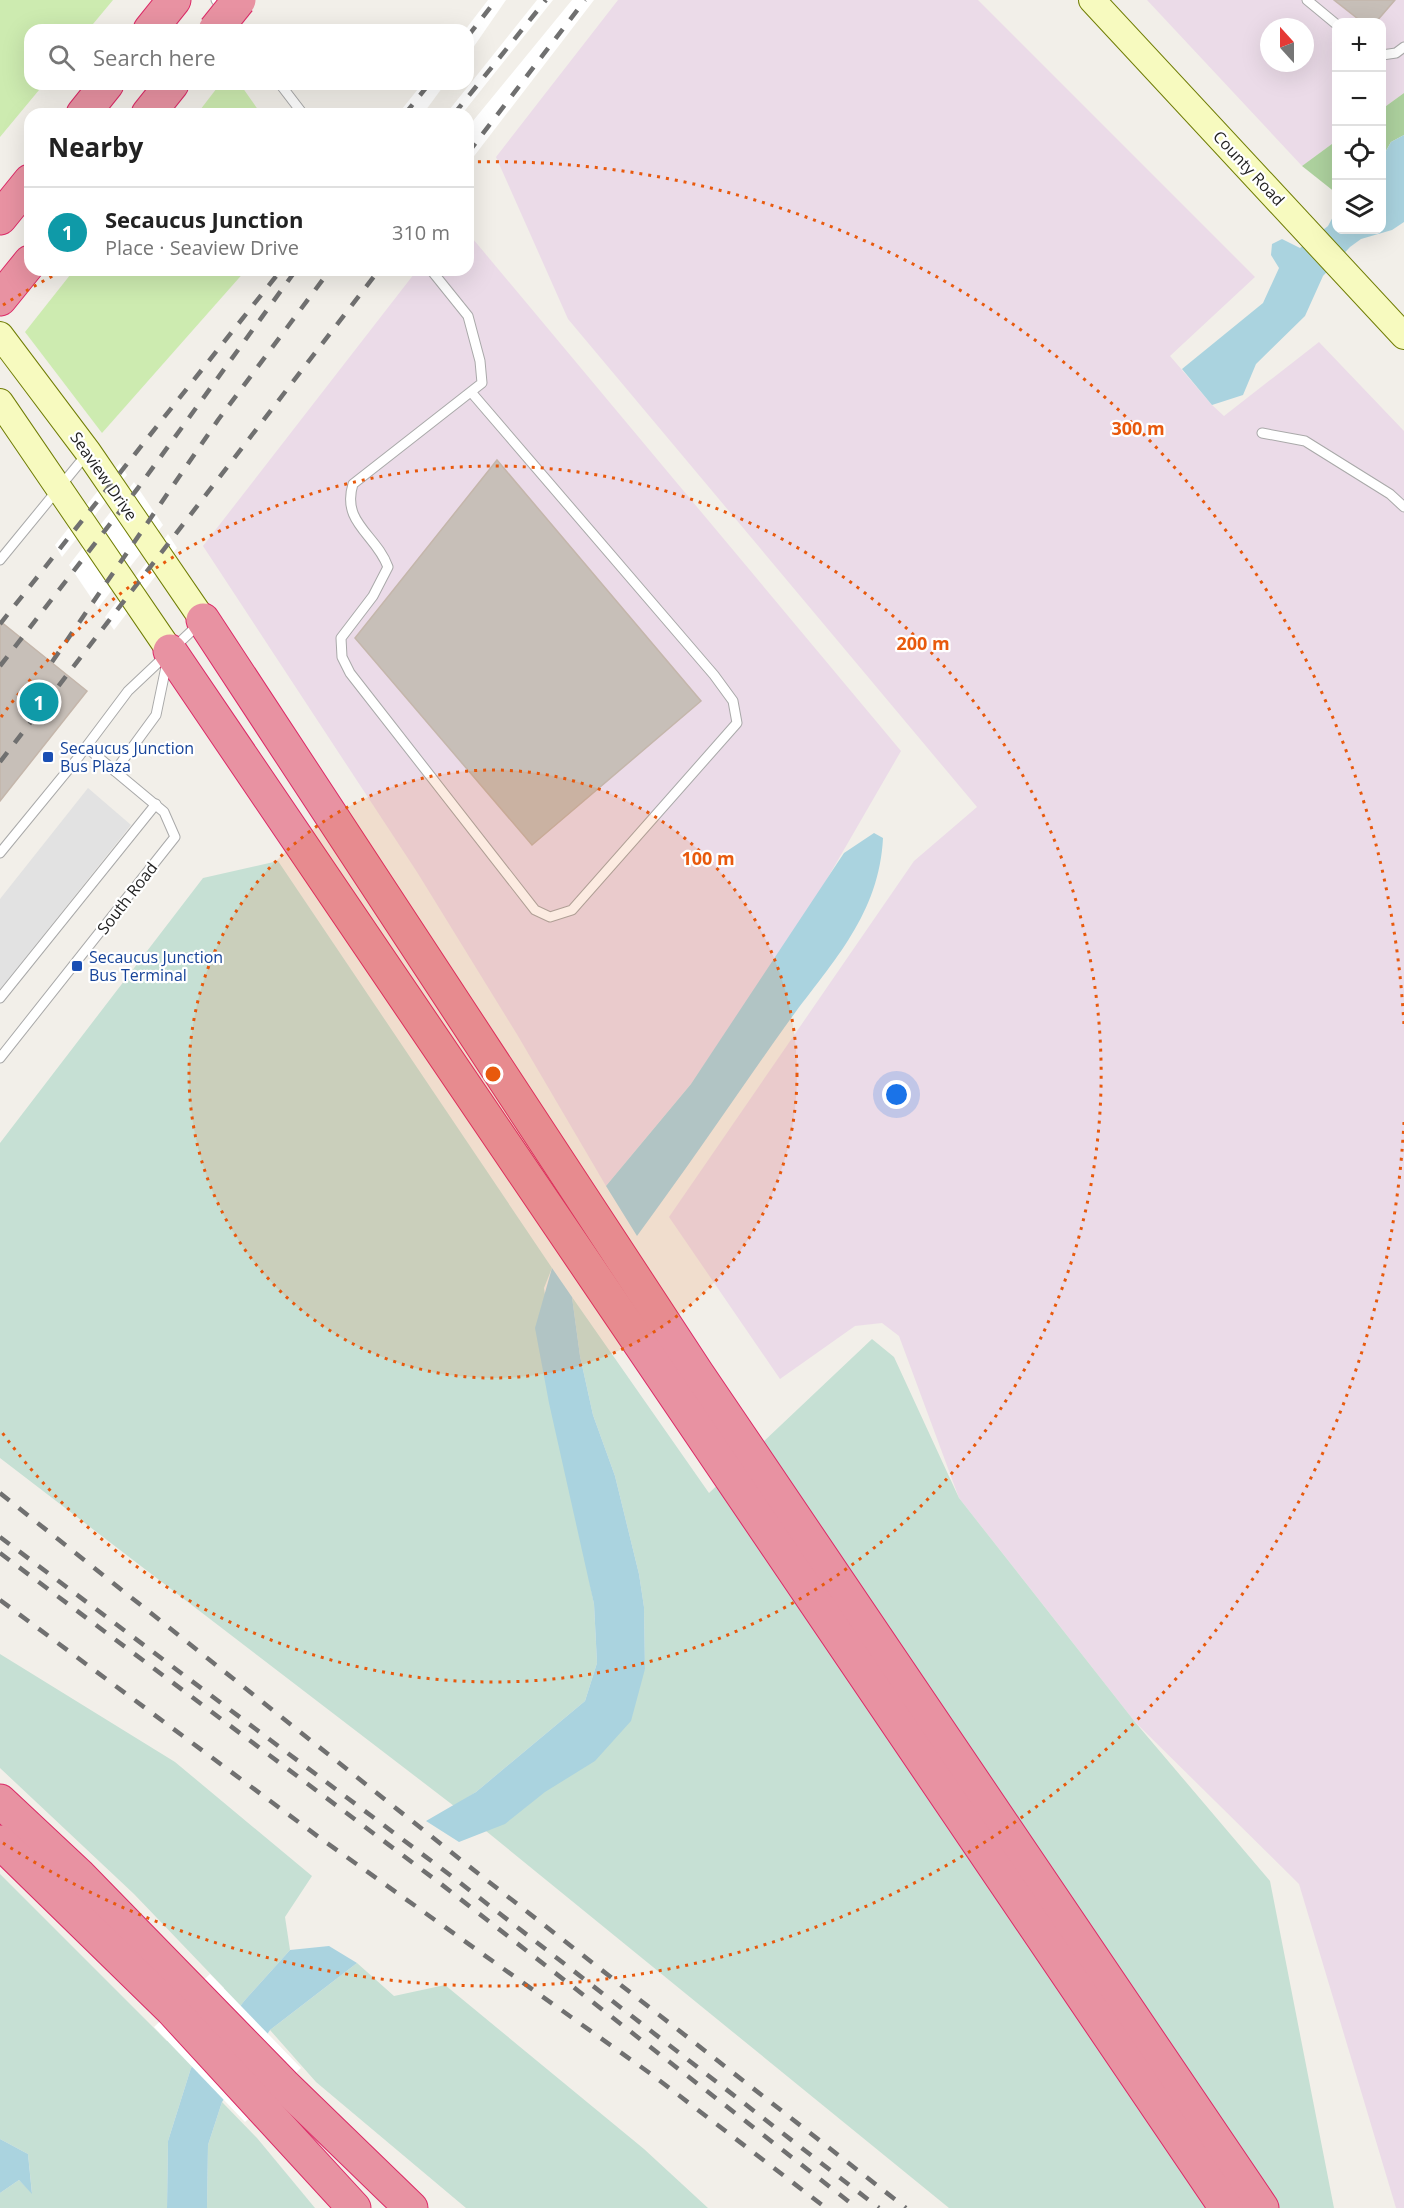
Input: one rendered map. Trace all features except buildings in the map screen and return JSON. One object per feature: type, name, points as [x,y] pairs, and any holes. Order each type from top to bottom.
[{"type":"highway","points":[[155,24],[174,0]]},
{"type":"highway","points":[[220,24],[238,0]]},
{"type":"highway","points":[[88,108],[102,90]]},
{"type":"highway","points":[[153,108],[167,90]]},
{"type":"highway","points":[[0,218],[24,188]]},
{"type":"highway","points":[[0,299],[24,269]]},
{"type":"highway","points":[[203,621],[697,1373],[1262,2208]]},
{"type":"highway","points":[[170,651],[1226,2208]]},
{"type":"highway","points":[[0,1801],[79,1875],[182,2000],[273,2096],[411,2208]]},
{"type":"highway","points":[[0,1842],[182,2000]]},
{"type":"highway","points":[[273,2096],[354,2208]]},
{"type":"main road","name":"County Road","points":[[1098,2],[1404,336]]},
{"type":"main road","name":"Seaview Drive","points":[[0,335],[88,452],[203,621]]},
{"type":"main road","points":[[0,402],[57,489],[170,651]]},
{"type":"lane","points":[[216,0],[234,24]]},
{"type":"lane","points":[[1307,0],[1332,21]]},
{"type":"lane","points":[[1386,55],[1396,53],[1404,47]]},
{"type":"lane","points":[[285,90],[298,108]]},
{"type":"lane","points":[[436,276],[468,316],[480,361],[482,383],[353,484],[349,498],[353,515],[363,532],[375,543],[388,567],[373,596],[341,638],[342,657],[350,673],[535,910],[550,917],[572,910],[737,723],[733,701],[714,675],[471,392]]},
{"type":"lane","points":[[1262,433],[1305,441],[1390,494],[1404,507]]},
{"type":"lane","points":[[0,560],[88,452]]},
{"type":"lane","points":[[0,853],[128,692],[203,621]]},
{"type":"lane","points":[[116,771],[156,716],[170,651]]},
{"type":"lane","name":"South Road","points":[[0,1058],[175,837],[169,819],[156,804],[86,747]]},
{"type":"lane","points":[[0,998],[156,804]]},
{"type":"shaded area","points":[[618,0],[978,0],[1255,277],[1170,356],[1212,405],[1224,416],[1319,342],[1404,431],[1404,2208],[1396,2208],[1299,1884],[1135,1722],[959,1498],[899,1336],[882,1323],[855,1326],[780,1379],[669,1217],[914,861],[977,807],[568,319],[496,157]]},
{"type":"shaded area","points":[[1147,0],[1404,0],[1404,93],[1386,106],[1386,18],[1332,18],[1332,144],[1302,166]]},
{"type":"shaded area","points":[[474,240],[901,751],[812,905],[691,1084],[606,1186],[518,1036],[417,872],[203,546],[412,276],[474,276]]},
{"type":"shaded area","points":[[88,788],[131,825],[0,990],[0,899]]},
{"type":"green space","points":[[0,0],[113,0],[93,24],[24,24],[24,90],[39,90],[0,137]]},
{"type":"green space","points":[[215,90],[244,90],[257,108],[202,108]]},
{"type":"green space","points":[[1404,93],[1404,135],[1391,142],[1386,151],[1386,126],[1386,106]]},
{"type":"green space","points":[[1332,144],[1332,190],[1302,166]]},
{"type":"green space","points":[[69,276],[241,276],[102,433],[25,332]]},
{"type":"green space","points":[[278,861],[552,1268],[544,1288],[581,1538],[594,1604],[597,1663],[585,1701],[476,1792],[454,1806],[0,1458],[0,1143],[203,878]]},
{"type":"green space","points":[[572,1297],[709,1493],[872,1339],[894,1357],[959,1498],[1135,1722],[1270,1881],[1334,2208],[949,2208],[486,1831],[509,1819],[552,1782],[592,1737],[645,1669],[644,1607],[639,1574],[615,1476],[593,1415],[580,1356]]},
{"type":"green space","points":[[0,1654],[175,1762],[312,1876],[285,1917],[290,1950],[245,2000],[191,2068],[168,2141],[167,2208],[0,2208],[0,2193],[19,2180],[32,2193],[28,2154],[0,2139],[0,1874],[167,2041],[224,1988],[134,1894],[0,1768]]},
{"type":"green space","points":[[357,1963],[394,1996],[445,1985],[644,2149],[708,2208],[466,2208],[316,2082],[270,2030]]},
{"type":"green space","points":[[222,2102],[257,2138],[315,2208],[207,2208],[208,2145]]},
{"type":"water","points":[[1404,135],[1404,222],[1386,232],[1386,151],[1391,142]]},
{"type":"water","points":[[1332,218],[1332,234],[1378,234],[1361,239],[1350,247],[1323,276],[1305,316],[1256,364],[1243,395],[1212,405],[1182,369],[1263,303],[1279,268],[1271,255],[1272,244],[1282,239],[1300,248],[1328,226]]},
{"type":"water","points":[[874,833],[883,838],[879,867],[862,917],[834,962],[784,1028],[637,1236],[606,1186],[691,1084],[844,853]]},
{"type":"water","points":[[552,1268],[572,1297],[580,1356],[593,1415],[615,1476],[639,1574],[644,1607],[645,1669],[631,1721],[595,1761],[545,1792],[505,1824],[459,1842],[426,1821],[476,1792],[585,1701],[597,1663],[594,1604],[549,1403],[535,1328]]},
{"type":"water","points":[[329,1946],[357,1963],[270,2030],[222,2102],[208,2145],[207,2208],[167,2208],[168,2141],[191,2068],[245,2000],[290,1950]]},
{"type":"water","points":[[0,2139],[28,2154],[32,2194],[19,2180],[0,2193]]},
{"type":"pier","points":[[488,0],[506,0],[474,46],[474,24],[470,24]]},
{"type":"pier","points":[[537,0],[553,0],[467,108],[451,108],[465,90],[474,90],[474,79]]},
{"type":"pier","points":[[572,0],[594,0],[474,156],[474,120]]},
{"type":"pier","points":[[417,90],[441,90],[427,108],[403,108]]},
{"type":"pier","points":[[120,463],[127,475],[62,557],[55,545]]},
{"type":"pier","points":[[134,482],[163,525],[98,608],[69,565]]},
{"type":"pier","points":[[168,534],[177,548],[114,630],[105,617]]},
{"type":"pier","points":[[210,1974],[301,2068],[245,2122],[154,2027]]},
{"type":"railway","points":[[474,28],[496,0]]},
{"type":"railway","points":[[474,89],[546,0]]},
{"type":"railway","points":[[474,145],[585,0]]},
{"type":"railway","points":[[410,108],[424,90]]},
{"type":"railway","points":[[459,108],[473,90]]},
{"type":"railway","points":[[0,624],[276,276]]},
{"type":"railway","points":[[0,666],[138,488],[292,276]]},
{"type":"railway","points":[[52,662],[218,420],[326,276]]},
{"type":"railway","points":[[0,762],[374,276]]},
{"type":"railway","points":[[0,1493],[461,1860],[906,2208]]},
{"type":"railway","points":[[0,1537],[450,1875],[879,2208]]},
{"type":"railway","points":[[0,1553],[441,1884],[857,2208]]},
{"type":"railway","points":[[0,1600],[320,1838],[651,2074],[826,2208]]},
{"type":"place","name":"Secaucus Junction","points":[[39,702]]},
{"type":"place","name":"Secaucus Junction Bus Plaza","points":[[48,757]]},
{"type":"place","name":"Secaucus Junction Bus Terminal","points":[[77,966]]}]
